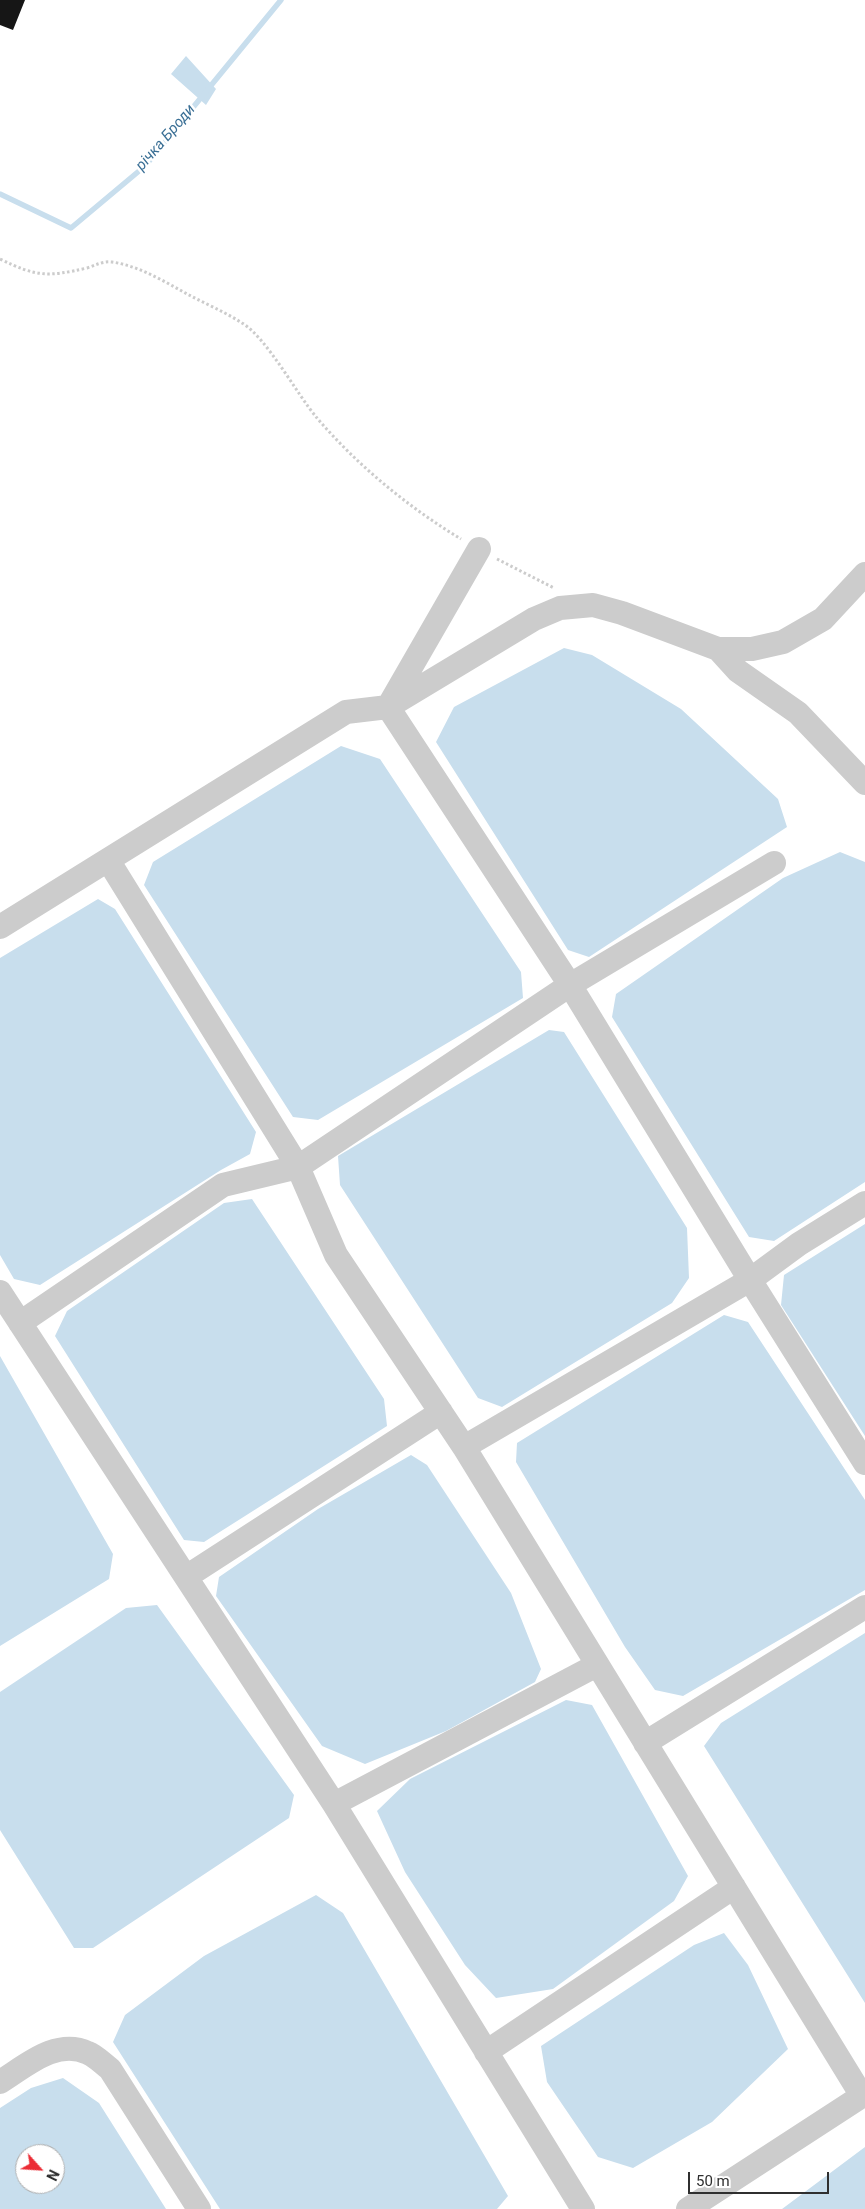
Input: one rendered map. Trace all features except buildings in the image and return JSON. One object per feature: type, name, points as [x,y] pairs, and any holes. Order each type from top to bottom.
[{"type":"lane","points":[[388,707],[479,549]]},
{"type":"lane","points":[[0,927],[346,712],[388,707],[546,612],[570,606],[593,605],[608,608],[718,649],[766,647],[803,632],[823,619],[865,574]]},
{"type":"lane","points":[[718,649],[738,671],[798,713],[865,783]]},
{"type":"lane","points":[[388,707],[570,985],[750,1280],[865,1463]]},
{"type":"lane","points":[[108,860],[298,1167],[336,1255],[464,1447],[863,2095],[688,2209]]},
{"type":"lane","points":[[20,1323],[223,1185],[298,1167],[570,985],[774,863]]},
{"type":"lane","points":[[464,1447],[750,1280],[799,1244],[865,1203]]},
{"type":"lane","points":[[0,1292],[334,1804],[583,2209]]},
{"type":"lane","points":[[186,1577],[441,1412]]},
{"type":"lane","points":[[645,1743],[865,1607]]},
{"type":"lane","points":[[334,1804],[597,1664]]},
{"type":"lane","points":[[486,2052],[734,1887]]},
{"type":"lane","points":[[0,2082],[49,2052],[70,2047],[89,2053],[110,2070],[199,2209]]},
{"type":"path","points":[[0,259],[34,274],[46,275],[103,262],[128,266],[156,277],[243,323],[257,335],[306,404],[342,444],[422,514],[479,549],[562,591]]},
{"type":"water","points":[[186,56],[216,89],[206,105],[171,74]]},
{"type":"water","points":[[564,648],[592,655],[681,709],[778,799],[787,827],[589,957],[568,950],[436,742],[454,707]]},
{"type":"water","points":[[341,746],[380,759],[521,972],[523,998],[318,1120],[293,1117],[144,885],[153,862]]},
{"type":"water","points":[[840,852],[865,862],[865,1182],[774,1241],[749,1237],[612,1017],[616,994],[783,878]]},
{"type":"water","points":[[98,899],[115,909],[256,1132],[250,1154],[221,1170],[40,1285],[14,1279],[0,1255],[0,958]]},
{"type":"water","points":[[549,1030],[564,1032],[687,1228],[689,1278],[672,1303],[502,1407],[478,1398],[340,1185],[338,1156]]},
{"type":"water","points":[[252,1199],[384,1399],[387,1426],[204,1542],[184,1540],[55,1336],[67,1311],[224,1203]]},
{"type":"water","points":[[865,1224],[865,1436],[781,1305],[784,1275]]},
{"type":"water","points":[[724,1315],[748,1322],[865,1500],[865,1590],[683,1696],[655,1690],[625,1647],[516,1462],[517,1443]]},
{"type":"water","points":[[0,1356],[113,1554],[109,1579],[0,1646]]},
{"type":"water","points":[[411,1455],[427,1465],[511,1593],[541,1669],[535,1682],[446,1731],[365,1764],[322,1746],[216,1596],[219,1577],[318,1509]]},
{"type":"water","points":[[157,1605],[294,1795],[289,1818],[93,1948],[74,1948],[0,1830],[0,1692],[126,1608]]},
{"type":"water","points":[[865,1633],[865,2003],[704,1746],[721,1723]]},
{"type":"water","points":[[566,1700],[592,1705],[688,1876],[674,1901],[553,1989],[496,1998],[465,1965],[405,1872],[377,1811],[410,1779]]},
{"type":"water","points":[[316,1895],[343,1913],[508,2196],[497,2209],[220,2209],[113,2042],[125,2015],[204,1956]]},
{"type":"water","points":[[724,1933],[748,1965],[788,2049],[712,2122],[633,2168],[598,2157],[547,2082],[541,2046],[694,1945]]},
{"type":"water","points":[[63,2078],[99,2103],[166,2209],[0,2209],[0,2108],[31,2088]]},
{"type":"water","points":[[865,2147],[865,2209],[782,2209]]},
{"type":"waterway","name":"річка Броди","points":[[0,194],[71,228],[145,166],[281,0]]}]
